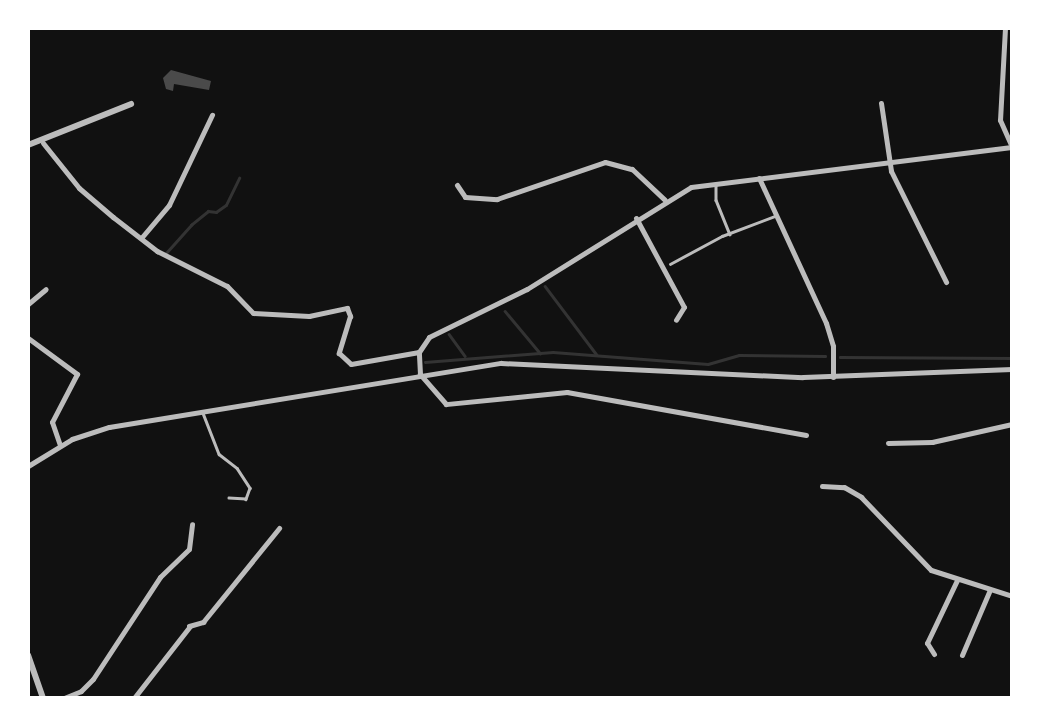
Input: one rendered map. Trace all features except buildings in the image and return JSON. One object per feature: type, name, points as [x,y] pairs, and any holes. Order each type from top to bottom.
[{"type":"street","points":[[806,435],[566,392],[446,404],[420,373],[419,352],[429,337],[527,289],[636,218],[691,187],[1012,147],[1000,120],[1005,28]]},
{"type":"street","points":[[881,103],[890,163],[908,211],[946,282]]},
{"type":"street","points":[[28,145],[43,142],[131,104]]},
{"type":"street","points":[[142,237],[169,205],[212,115]]},
{"type":"street","points":[[43,142],[79,188],[157,251],[227,286],[253,313],[309,316],[347,308],[350,316],[339,347],[345,361],[357,365],[404,352],[419,352]]},
{"type":"street","points":[[457,185],[473,199],[498,199],[606,162],[632,169],[665,200]]},
{"type":"street","points":[[759,178],[829,331],[833,377]]},
{"type":"street","points":[[636,218],[684,307],[676,320]]},
{"type":"street","points":[[28,304],[46,289]]},
{"type":"street","points":[[28,338],[77,374],[54,413],[52,427],[60,445]]},
{"type":"street","points":[[28,466],[60,445],[109,427],[420,373],[532,361],[833,377],[1012,369]]},
{"type":"street","points":[[888,443],[932,442],[1012,424]]},
{"type":"street","points":[[822,486],[844,487],[861,498],[931,570],[989,592],[1012,596]]},
{"type":"street","points":[[64,698],[81,691],[93,679],[160,577],[189,549],[192,524]]},
{"type":"street","points":[[134,698],[190,625],[203,622],[279,528]]},
{"type":"street","points":[[934,654],[927,643],[957,580]]},
{"type":"street","points":[[962,655],[989,592]]},
{"type":"street","points":[[28,655],[43,698]]},
{"type":"lane","points":[[716,183],[716,200],[730,234]]},
{"type":"lane","points":[[670,264],[730,234],[775,216]]},
{"type":"lane","points":[[202,410],[219,454],[237,468],[250,488],[246,499],[229,498]]},
{"type":"waterway","points":[[166,253],[191,225],[208,211],[216,212],[226,205],[239,178]]},
{"type":"waterway","points":[[545,286],[597,355]]},
{"type":"waterway","points":[[505,311],[540,353]]},
{"type":"waterway","points":[[449,334],[465,356]]},
{"type":"waterway","points":[[425,362],[553,352],[708,364],[739,355],[825,356]]},
{"type":"waterway","points":[[840,357],[1012,358]]}]
